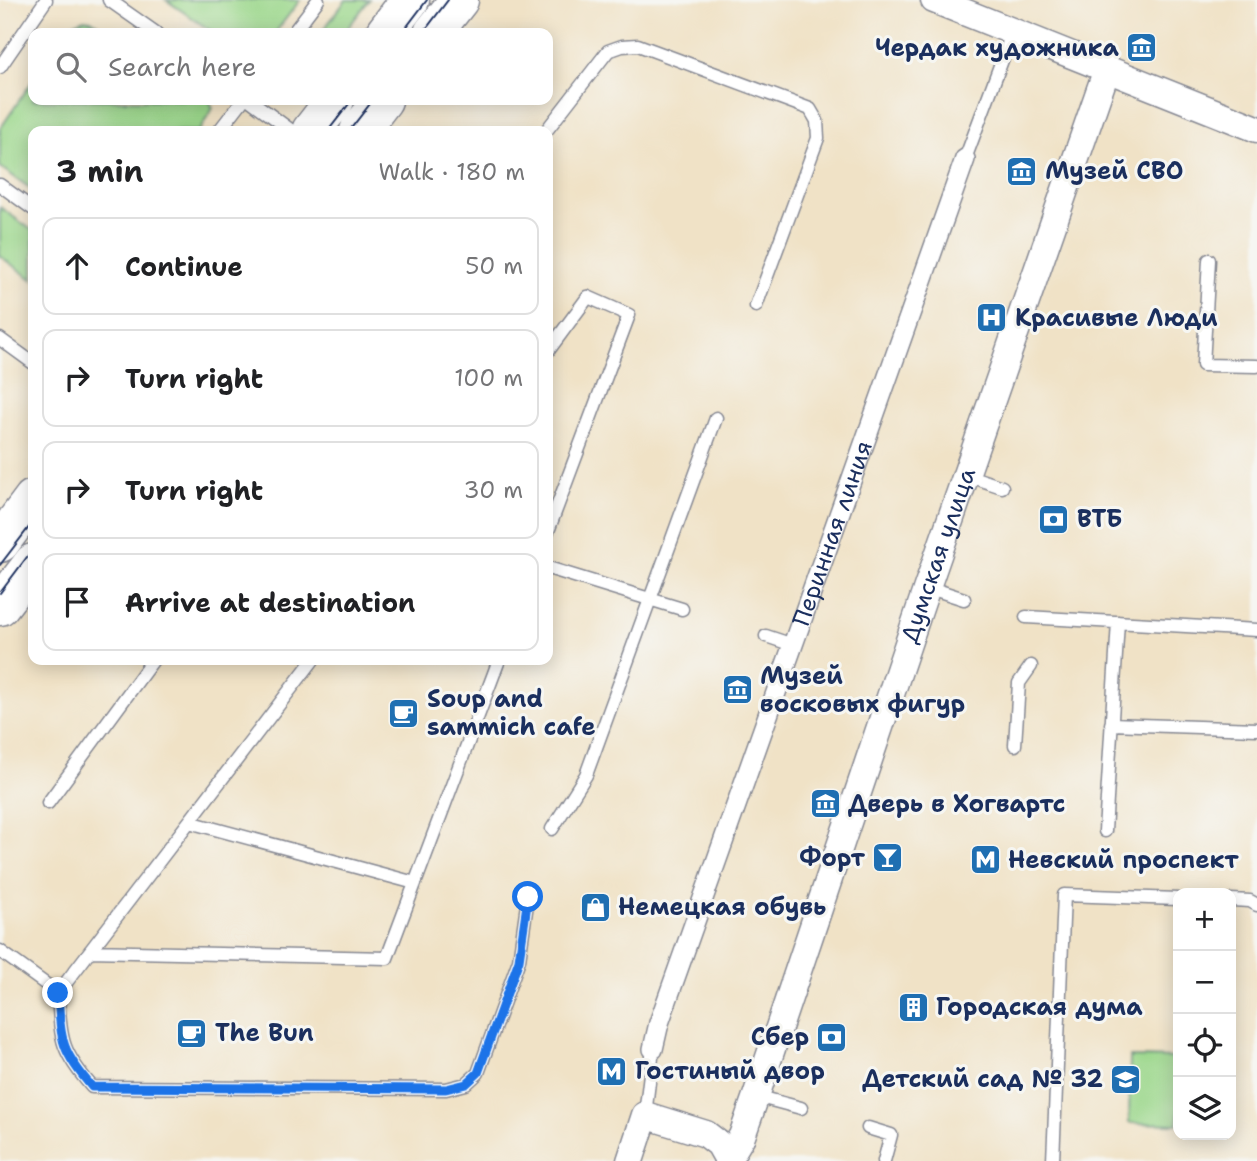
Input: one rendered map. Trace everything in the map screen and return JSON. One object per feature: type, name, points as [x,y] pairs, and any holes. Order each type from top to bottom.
[{"type":"main road","points":[[389,28],[410,0]]},
{"type":"main road","points":[[437,28],[459,0]]},
{"type":"main road","points":[[315,126],[331,105]]},
{"type":"main road","points":[[363,126],[379,105]]},
{"type":"main road","points":[[0,544],[28,506]]},
{"type":"main road","points":[[0,607],[28,570]]},
{"type":"street","points":[[934,0],[1257,129]]},
{"type":"street","name":"Думская улица","points":[[728,1161],[742,1136],[756,1096],[927,587],[1107,69]]},
{"type":"street","name":"Перинная линия","points":[[653,1049],[659,1023],[965,159]]},
{"type":"street","points":[[645,1115],[706,1133],[719,1144],[728,1161]]},
{"type":"street","name":"Перинная линия","points":[[630,1161],[645,1115]]},
{"type":"lane","points":[[0,67],[46,0]]},
{"type":"lane","points":[[109,0],[149,28]]},
{"type":"lane","points":[[297,28],[318,0]]},
{"type":"lane","name":"Перинная линия","points":[[965,159],[1013,32]]},
{"type":"lane","points":[[550,126],[608,51],[622,46],[638,45],[810,109],[817,121],[818,138],[756,306]]},
{"type":"lane","points":[[223,126],[239,105]]},
{"type":"lane","points":[[257,105],[285,126]]},
{"type":"lane","points":[[0,185],[28,205]]},
{"type":"lane","points":[[1209,260],[1203,365],[1257,366]]},
{"type":"lane","points":[[553,344],[588,297],[629,315],[553,515]]},
{"type":"lane","points":[[0,339],[28,359]]},
{"type":"lane","points":[[552,829],[586,775],[716,418]]},
{"type":"lane","points":[[966,475],[1002,487]]},
{"type":"lane","points":[[553,570],[682,609]]},
{"type":"lane","points":[[927,587],[964,599]]},
{"type":"lane","points":[[1031,620],[1257,630]]},
{"type":"lane","points":[[1105,831],[1118,622]]},
{"type":"lane","points":[[766,636],[793,645]]},
{"type":"lane","points":[[48,803],[149,665]]},
{"type":"lane","points":[[309,665],[58,993],[60,1035],[71,1062],[92,1087],[446,1089],[466,1084],[478,1073],[519,960],[528,897]]},
{"type":"lane","points":[[90,951],[387,958],[497,665]]},
{"type":"lane","points":[[1015,745],[1019,683],[1031,666]]},
{"type":"lane","points":[[1111,724],[1257,729]]},
{"type":"lane","points":[[189,822],[415,883]]},
{"type":"lane","points":[[1053,1161],[1065,895],[1173,899]]},
{"type":"lane","points":[[1236,900],[1251,901],[1257,905]]},
{"type":"lane","points":[[0,951],[58,993]]},
{"type":"lane","name":"Перинная линия","points":[[645,1115],[653,1049]]},
{"type":"lane","points":[[756,1096],[801,1108]]},
{"type":"lane","points":[[868,1128],[891,1135],[884,1161]]},
{"type":"green space","points":[[166,0],[300,0],[279,28],[207,28]]},
{"type":"green space","points":[[346,0],[369,0],[348,28],[325,28]]},
{"type":"green space","points":[[84,19],[103,28],[69,28]]},
{"type":"green space","points":[[28,87],[28,105],[212,105],[213,108],[202,126],[28,126],[28,187],[0,167],[0,129]]},
{"type":"green space","points":[[0,207],[28,227],[28,276],[0,256]]},
{"type":"green space","points":[[1130,1057],[1173,1058],[1173,1124],[1129,1123]]},
{"type":"tram line","points":[[406,28],[427,0]]},
{"type":"tram line","points":[[427,28],[448,0]]},
{"type":"tram line","points":[[332,126],[348,105]]},
{"type":"tram line","points":[[353,126],[369,105]]},
{"type":"tram line","points":[[0,565],[28,529]]},
{"type":"tram line","points":[[0,593],[28,556]]},
{"type":"place","name":"Чердак художника","points":[[1142,48]]},
{"type":"place","name":"Музей СВО","points":[[1022,171]]},
{"type":"place","name":"Красивые Люди","points":[[992,318]]},
{"type":"place","name":"ВТБ","points":[[1054,519]]},
{"type":"place","name":"Музей восковых фигур","points":[[737,690]]},
{"type":"place","name":"Soup and sammich cafe","points":[[404,713]]},
{"type":"place","name":"Дверь в Хогвартс","points":[[825,804]]},
{"type":"place","name":"Форт","points":[[888,858]]},
{"type":"place","name":"Невский проспект","points":[[985,860]]},
{"type":"place","name":"Немецкая обувь","points":[[595,907]]},
{"type":"place","name":"Городская дума","points":[[913,1007]]},
{"type":"place","name":"The Bun","points":[[192,1033]]},
{"type":"place","name":"Сбер","points":[[832,1037]]},
{"type":"place","name":"Гостиный двор","points":[[612,1071]]},
{"type":"place","name":"Детский сад № 32","points":[[1126,1079]]},
{"type":"route","points":[[58,993],[60,1035],[71,1062],[92,1087],[446,1089],[466,1084],[478,1073],[519,960],[528,897]]}]
